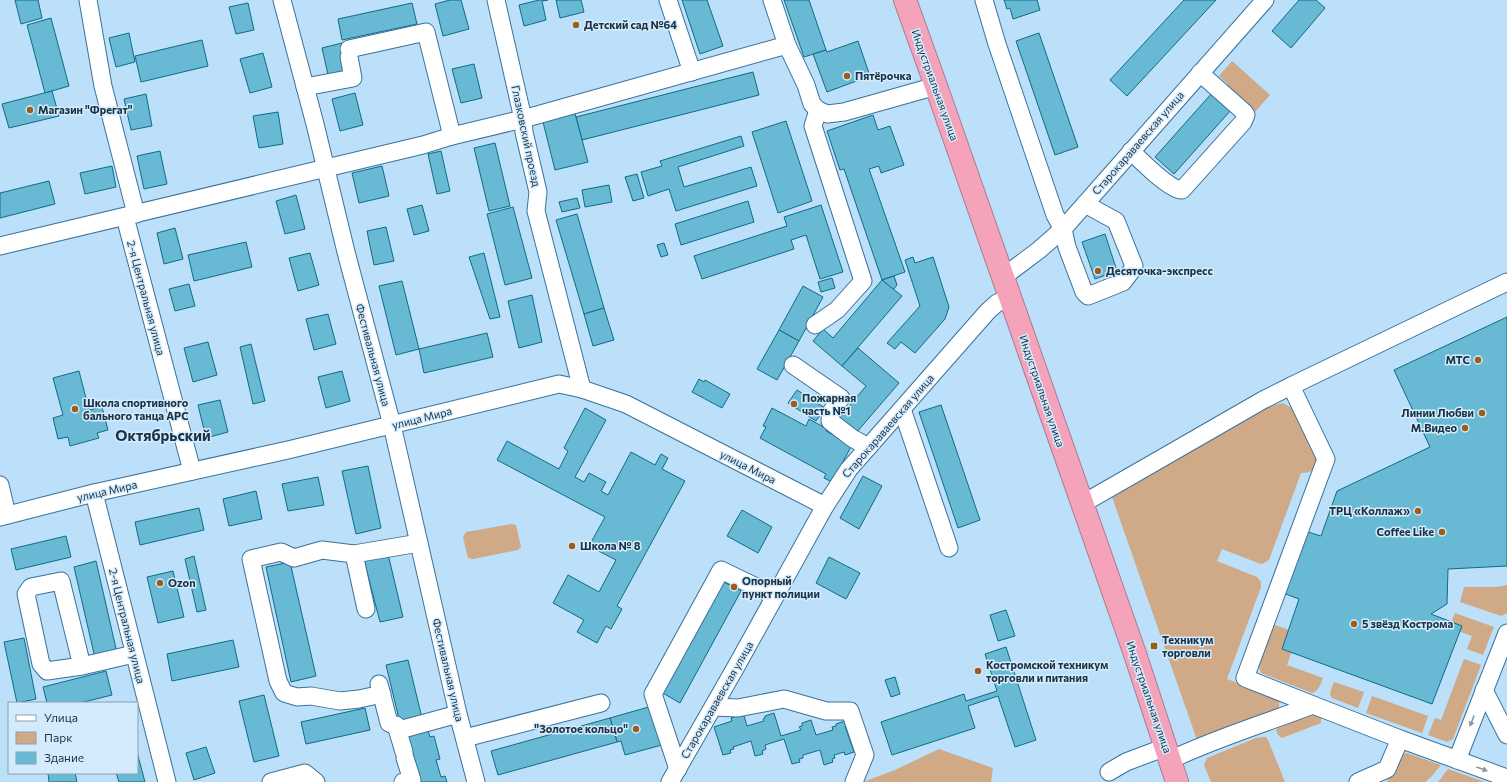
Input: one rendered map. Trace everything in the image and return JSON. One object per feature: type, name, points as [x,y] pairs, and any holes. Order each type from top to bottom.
[{"type":"highway","name":"Индустриальная улица","points":[[905,0],[1082,504],[1177,782]]},
{"type":"street","name":"2-я Центральная улица","points":[[88,0],[103,86],[131,215],[192,471]]},
{"type":"street","name":"Фестивальная улица","points":[[282,0],[392,425],[458,714],[476,782]]},
{"type":"street","name":"Глазковский проезд","points":[[496,0],[538,192],[536,211],[582,389]]},
{"type":"street","points":[[668,0],[692,72]]},
{"type":"street","points":[[772,0],[787,45],[806,85],[812,104],[818,110],[827,114],[844,112],[936,86]]},
{"type":"street","points":[[984,0],[997,44],[1055,215],[1063,228],[1067,247],[1085,294],[1091,295],[1123,282],[1134,266],[1118,224],[1113,218],[1085,204]]},
{"type":"street","name":"Старокараваевская улица","points":[[1003,277],[1038,250],[1063,228],[1265,0]]},
{"type":"street","points":[[305,87],[353,78],[349,53],[426,32],[452,136]]},
{"type":"street","points":[[0,246],[422,145],[452,136],[523,119],[787,45]]},
{"type":"street","points":[[1131,151],[1166,182],[1177,190],[1182,190],[1246,119],[1244,112],[1200,73]]},
{"type":"street","points":[[815,325],[837,310],[863,281],[813,126],[818,110]]},
{"type":"street","points":[[1082,504],[1263,400],[1507,282]]},
{"type":"street","name":"Старокараваевская улица","points":[[674,775],[825,506],[849,469],[988,311],[998,303],[1010,298]]},
{"type":"street","points":[[793,365],[841,398],[831,412],[830,421],[852,438],[868,447]]},
{"type":"street","name":"улица Мира","points":[[4,516],[94,493],[392,425],[560,384],[582,389],[626,404],[825,506]]},
{"type":"street","points":[[1291,386],[1326,459],[1245,678],[1400,739],[1507,778]]},
{"type":"street","points":[[902,409],[949,548]]},
{"type":"street","points":[[0,485],[4,516]]},
{"type":"street","name":"2-я Центральная улица","points":[[94,493],[167,782]]},
{"type":"street","points":[[419,543],[354,554],[322,550],[294,558],[281,552],[251,559],[278,681],[284,693],[297,698],[311,696],[340,701],[359,699],[380,689],[389,723],[404,729],[458,714]]},
{"type":"street","points":[[354,554],[366,609]]},
{"type":"street","points":[[674,775],[653,694],[721,570],[775,596]]},
{"type":"street","points":[[82,666],[61,581],[31,587],[26,594],[41,664],[47,671],[82,666],[134,654]]},
{"type":"street","points":[[1457,760],[1484,690],[1502,667],[1507,633]]},
{"type":"street","points":[[1484,690],[1507,735]]},
{"type":"street","points":[[713,707],[738,708],[784,699],[826,711],[850,711],[865,755],[854,782]]},
{"type":"street","points":[[465,738],[601,703]]},
{"type":"street","points":[[1109,772],[1126,762],[1195,748],[1313,705]]},
{"type":"street","points":[[396,725],[412,780],[402,782]]},
{"type":"street","points":[[1358,782],[1386,769],[1400,739]]},
{"type":"street","points":[[271,782],[305,773],[316,782]]},
{"type":"green space","points":[[1232,61],[1270,95],[1254,113],[1225,88],[1228,84],[1219,76]]},
{"type":"green space","points":[[1283,403],[1292,408],[1317,460],[1315,466],[1310,472],[1301,473],[1269,560],[1262,564],[1222,549],[1217,561],[1257,577],[1261,582],[1261,587],[1227,679],[1276,697],[1279,699],[1279,708],[1277,712],[1197,740],[1112,497],[1270,406]]},
{"type":"green space","points":[[511,524],[516,525],[521,547],[518,550],[473,559],[468,558],[463,537],[466,532]]},
{"type":"green space","points":[[1507,585],[1507,613],[1501,616],[1460,602],[1464,587],[1496,587]]},
{"type":"green space","points":[[1455,613],[1494,627],[1483,655],[1467,649],[1472,636],[1449,628]]},
{"type":"green space","points":[[1272,624],[1298,633],[1287,665],[1323,678],[1316,691],[1312,693],[1261,673],[1258,664]]},
{"type":"green space","points":[[1464,659],[1481,665],[1453,739],[1447,742],[1428,735],[1435,718],[1441,720]]},
{"type":"green space","points":[[1334,682],[1364,692],[1358,708],[1332,698],[1330,692]]},
{"type":"green space","points":[[1372,696],[1428,716],[1422,733],[1366,713]]},
{"type":"green space","points":[[1316,714],[1321,716],[1321,723],[1282,738],[1276,731],[1279,725]]},
{"type":"green space","points":[[1266,737],[1285,782],[1211,782],[1204,765],[1207,758],[1256,738]]},
{"type":"green space","points":[[939,749],[993,768],[991,782],[863,782],[895,770]]},
{"type":"green space","points":[[1407,753],[1441,765],[1425,782],[1387,782],[1399,756]]},
{"type":"green space","points":[[1448,769],[1485,782],[1438,782]]},
{"type":"building","points":[[15,0],[38,0],[42,18],[21,24]]},
{"type":"building","points":[[450,0],[461,0],[469,29],[443,36],[435,4]]},
{"type":"building","points":[[539,0],[548,0],[542,1],[546,20],[524,26],[519,5]]},
{"type":"building","points":[[556,0],[581,0],[584,12],[560,18]]},
{"type":"building","points":[[682,0],[707,0],[723,46],[700,54]]},
{"type":"building","points":[[784,0],[809,0],[826,50],[804,57]]},
{"type":"building","points":[[1004,0],[1037,0],[1040,10],[1013,19],[1010,8],[1007,9]]},
{"type":"building","points":[[1184,0],[1216,0],[1127,96],[1110,80]]},
{"type":"building","points":[[1299,0],[1316,0],[1325,8],[1291,48],[1272,31]]},
{"type":"building","points":[[248,3],[254,30],[236,34],[229,7]]},
{"type":"building","points":[[412,3],[417,24],[342,40],[338,19]]},
{"type":"building","points":[[51,18],[69,86],[45,93],[27,25]]},
{"type":"building","points":[[129,33],[135,62],[116,67],[109,38]]},
{"type":"building","points":[[1039,33],[1078,147],[1055,155],[1016,41]]},
{"type":"building","points":[[202,40],[208,66],[141,82],[135,56]]},
{"type":"building","points":[[858,41],[870,76],[827,92],[813,54],[826,50],[827,52]]},
{"type":"building","points":[[342,43],[349,75],[329,79],[322,48]]},
{"type":"building","points":[[263,53],[272,87],[250,93],[240,59]]},
{"type":"building","points":[[474,64],[482,98],[461,103],[452,69]]},
{"type":"building","points":[[753,72],[759,95],[582,140],[576,117]]},
{"type":"building","name":"Магазин \"Фрегат\"","points":[[52,91],[59,116],[9,128],[2,104]]},
{"type":"building","points":[[355,93],[363,125],[340,131],[332,99]]},
{"type":"building","points":[[1212,93],[1231,110],[1174,174],[1155,157]]},
{"type":"building","points":[[146,94],[152,126],[131,130],[124,99]]},
{"type":"building","points":[[573,106],[588,162],[555,170],[541,114]]},
{"type":"building","points":[[278,112],[283,144],[259,148],[253,116]]},
{"type":"building","points":[[873,115],[878,130],[890,126],[904,165],[881,173],[879,166],[869,169],[905,272],[882,280],[844,169],[840,170],[827,131]]},
{"type":"building","points":[[786,121],[812,201],[778,213],[752,132]]},
{"type":"building","points":[[741,136],[744,146],[678,167],[684,187],[751,167],[757,186],[676,211],[669,189],[648,196],[641,172],[662,166],[660,161]]},
{"type":"building","points":[[495,143],[510,206],[489,211],[474,148]]},
{"type":"building","points":[[160,151],[167,184],[144,189],[137,156]]},
{"type":"building","points":[[441,151],[450,191],[437,194],[428,154]]},
{"type":"building","points":[[112,166],[116,187],[85,194],[80,173]]},
{"type":"building","points":[[382,166],[389,196],[359,203],[352,173]]},
{"type":"building","points":[[637,174],[644,198],[633,201],[625,177]]},
{"type":"building","points":[[49,181],[55,204],[0,218],[0,193]]},
{"type":"building","points":[[609,185],[612,202],[585,207],[582,190]]},
{"type":"building","points":[[296,195],[305,229],[285,234],[276,201]]},
{"type":"building","points":[[577,198],[580,208],[562,212],[559,202]]},
{"type":"building","points":[[748,201],[754,222],[681,245],[675,224]]},
{"type":"building","points":[[422,205],[429,231],[414,235],[407,209]]},
{"type":"building","points":[[821,205],[843,272],[820,279],[806,235],[791,240],[794,249],[702,279],[694,256],[787,226],[784,217]]},
{"type":"building","points":[[513,207],[532,278],[505,285],[487,214]]},
{"type":"building","points":[[577,214],[604,308],[584,314],[556,220]]},
{"type":"building","points":[[386,227],[394,261],[374,265],[367,231]]},
{"type":"building","points":[[175,228],[183,259],[164,264],[157,233]]},
{"type":"building","points":[[1105,234],[1117,271],[1095,279],[1082,242]]},
{"type":"building","points":[[246,242],[252,267],[194,281],[188,255]]},
{"type":"building","points":[[664,243],[668,255],[661,257],[657,245]]},
{"type":"building","points":[[310,253],[319,285],[298,291],[289,258]]},
{"type":"building","points":[[484,253],[500,317],[490,319],[469,257]]},
{"type":"building","points":[[913,257],[915,263],[933,257],[949,307],[945,319],[915,353],[901,342],[895,349],[887,343],[920,306],[905,260]]},
{"type":"building","points":[[894,276],[897,285],[893,290],[882,280]]},
{"type":"building","points":[[832,278],[835,288],[821,292],[818,282]]},
{"type":"building","points":[[882,280],[902,296],[842,366],[813,341],[823,329],[833,338]]},
{"type":"building","points":[[402,281],[419,349],[396,355],[379,286]]},
{"type":"building","points":[[189,284],[195,306],[175,311],[169,289]]},
{"type":"building","points":[[803,286],[823,297],[799,341],[779,330]]},
{"type":"building","points":[[532,295],[542,342],[519,348],[508,301]]},
{"type":"building","points":[[604,308],[614,340],[593,346],[584,314]]},
{"type":"building","points":[[328,314],[336,344],[314,350],[306,319]]},
{"type":"building","name":"ТРЦ «Коллаж»","points":[[1507,317],[1507,566],[1448,569],[1447,604],[1431,614],[1462,626],[1432,704],[1282,649],[1299,599],[1283,593],[1305,531],[1321,536],[1337,491],[1430,447],[1394,370]]},
{"type":"building","points":[[779,330],[799,341],[777,380],[757,369]]},
{"type":"building","points":[[487,333],[493,357],[424,373],[419,349]]},
{"type":"building","points":[[208,342],[217,375],[193,382],[184,348]]},
{"type":"building","points":[[251,344],[265,401],[253,404],[240,347]]},
{"type":"building","points":[[858,348],[899,383],[856,433],[839,418],[866,386],[842,366]]},
{"type":"building","name":"Школа спортивного бального танца АРС","points":[[79,371],[89,410],[102,407],[108,430],[97,433],[99,438],[70,446],[68,437],[58,439],[53,418],[63,415],[53,378]]},
{"type":"building","points":[[342,371],[350,401],[326,408],[318,377]]},
{"type":"building","points":[[699,379],[704,382],[705,380],[730,394],[722,408],[692,392]]},
{"type":"building","points":[[797,390],[825,408],[816,421],[788,403]]},
{"type":"building","points":[[220,400],[228,432],[206,438],[198,405]]},
{"type":"building","points":[[941,405],[980,520],[958,528],[919,412]]},
{"type":"building","points":[[585,408],[606,420],[575,477],[584,482],[589,473],[606,482],[601,491],[608,495],[631,452],[655,465],[661,454],[668,458],[662,469],[685,481],[617,606],[622,609],[611,629],[606,626],[597,643],[577,632],[584,620],[553,603],[568,575],[599,592],[616,560],[589,546],[605,517],[497,460],[507,441],[559,469],[568,451],[564,448]]},
{"type":"building","points":[[772,408],[806,426],[809,419],[827,429],[826,431],[852,445],[832,482],[824,478],[826,474],[760,438],[766,427],[763,426]]},
{"type":"building","points":[[368,466],[381,528],[356,534],[342,471]]},
{"type":"building","points":[[863,476],[882,486],[859,529],[840,518]]},
{"type":"building","points":[[318,477],[324,505],[288,511],[282,484]]},
{"type":"building","points":[[256,491],[262,519],[229,526],[223,499]]},
{"type":"building","points":[[199,508],[204,530],[140,545],[135,522]]},
{"type":"building","points":[[742,510],[772,527],[758,553],[727,536]]},
{"type":"building","points":[[66,536],[71,557],[16,570],[11,549]]},
{"type":"building","points":[[388,554],[403,617],[380,622],[364,560]]},
{"type":"building","points":[[194,556],[206,610],[197,612],[185,559]]},
{"type":"building","points":[[829,557],[860,573],[846,599],[816,583]]},
{"type":"building","points":[[96,561],[117,653],[95,658],[74,567]]},
{"type":"building","points":[[290,562],[316,676],[291,682],[266,567]]},
{"type":"building","points":[[173,571],[184,617],[158,623],[147,577]]},
{"type":"building","points":[[722,581],[741,591],[680,703],[661,692]]},
{"type":"building","points":[[1006,610],[1015,636],[998,641],[990,615]]},
{"type":"building","points":[[24,638],[36,699],[17,702],[4,642]]},
{"type":"building","points":[[233,640],[239,667],[172,681],[167,654]]},
{"type":"building","points":[[1006,647],[1036,740],[1015,747],[998,696],[968,706],[975,728],[892,755],[881,722],[964,694],[966,701],[997,691],[985,654]]},
{"type":"building","points":[[408,660],[422,718],[400,723],[386,665]]},
{"type":"building","points":[[106,671],[112,695],[84,702],[47,702],[43,687]]},
{"type":"building","points":[[895,677],[900,694],[891,697],[885,680]]},
{"type":"building","points":[[264,695],[279,756],[254,762],[239,701]]},
{"type":"building","name":"\"Золотое кольцо\"","points":[[652,706],[662,745],[625,755],[621,741],[617,742],[610,718]]},
{"type":"building","points":[[365,708],[370,730],[306,744],[301,722]]},
{"type":"building","points":[[743,712],[747,726],[764,721],[763,719],[765,716],[774,713],[781,736],[801,730],[799,727],[802,726],[802,723],[811,720],[816,735],[833,730],[832,727],[836,726],[836,724],[845,721],[845,726],[854,752],[845,755],[844,752],[834,755],[835,758],[832,759],[833,762],[824,765],[820,750],[803,755],[803,758],[799,759],[800,762],[792,764],[784,739],[765,745],[766,749],[762,751],[763,754],[755,756],[751,741],[733,747],[734,749],[730,750],[731,753],[723,755],[714,727],[732,721],[731,718],[734,717],[733,715]]},
{"type":"building","points":[[610,718],[617,742],[498,775],[491,751]]},
{"type":"building","points":[[427,727],[430,737],[434,736],[440,759],[436,760],[441,777],[445,776],[447,782],[421,782],[413,763],[415,762],[411,746],[405,733]]},
{"type":"building","points":[[206,747],[215,773],[194,780],[186,753]]},
{"type":"building","points":[[138,756],[145,782],[119,782],[116,774],[138,774]]},
{"type":"building","points":[[48,774],[75,774],[77,782],[49,782]]},
{"type":"place","name":"Детский сад №64","points":[[576,25]]},
{"type":"place","name":"Пятёрочка","points":[[847,76]]},
{"type":"place","name":"Магазин \"Фрегат\"","points":[[30,110]]},
{"type":"place","name":"Десяточка-экспресс","points":[[1098,271]]},
{"type":"place","name":"МТС","points":[[1478,360]]},
{"type":"place","name":"Пожарная часть №1","points":[[794,404]]},
{"type":"place","name":"Школа спортивного бального танца АРС","points":[[75,409]]},
{"type":"place","name":"Линии Любви","points":[[1482,413]]},
{"type":"place","name":"М.Видео","points":[[1465,428]]},
{"type":"place","name":"ТРЦ «Коллаж»","points":[[1418,511]]},
{"type":"place","name":"Coffee Like","points":[[1442,532]]},
{"type":"place","name":"Школа № 8","points":[[572,546]]},
{"type":"place","name":"Ozon","points":[[160,583]]},
{"type":"place","name":"Опорный пункт полиции","points":[[734,587]]},
{"type":"place","name":"5 звёзд Кострома","points":[[1354,624]]},
{"type":"place","name":"Техникум торговли","points":[[1154,646]]},
{"type":"place","name":"Костромской техникум торговли и питания","points":[[978,671]]},
{"type":"place","name":"\"Золотое кольцо\"","points":[[636,729]]},
{"type":"district","name":"Октябрьский","points":[[163,436]]}]
